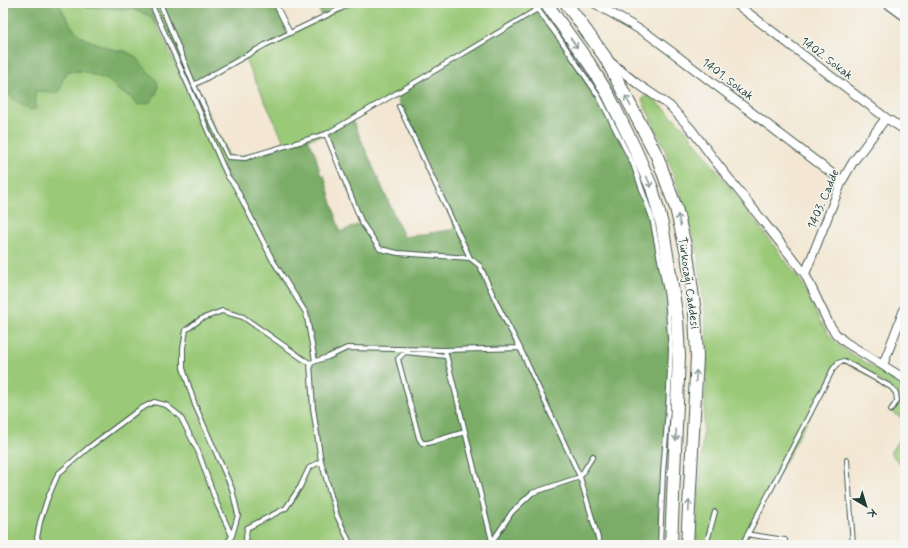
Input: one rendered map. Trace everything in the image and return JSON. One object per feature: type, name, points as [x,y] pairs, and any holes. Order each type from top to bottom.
[{"type":"main road","points":[[545,7],[566,3]]},
{"type":"main road","name":"Türkocağı Caddesi","points":[[566,3],[605,57],[656,156],[676,208],[687,254],[694,313],[697,357],[687,545]]},
{"type":"main road","name":"Türkocağı Caddesi","points":[[545,7],[588,63],[609,96],[652,188],[662,224],[676,319],[679,356],[671,545]]},
{"type":"street","name":"1401. Sokak","points":[[594,3],[644,32],[842,181]]},
{"type":"street","name":"1402. Sokak","points":[[735,3],[886,118],[905,130]]},
{"type":"street","points":[[605,57],[635,82],[670,106],[692,129],[805,274],[829,324],[836,334],[845,342],[905,379]]},
{"type":"street","name":"1403. Cadde","points":[[805,274],[842,181],[853,162],[886,118]]},
{"type":"street","points":[[883,365],[905,307]]},
{"type":"lane","points":[[151,3],[228,177],[235,186],[272,259],[306,313],[312,362],[313,408],[321,461],[337,516],[351,545]]},
{"type":"lane","points":[[160,3],[194,84],[228,157],[245,158],[326,134],[545,7]]},
{"type":"lane","points":[[275,3],[290,33]]},
{"type":"lane","points":[[194,84],[265,45],[350,3]]},
{"type":"lane","points":[[533,3],[545,7],[562,42],[599,97],[633,164],[652,218],[667,297],[671,350],[660,545]]},
{"type":"lane","points":[[399,106],[470,258],[480,266],[580,477],[600,545]]},
{"type":"lane","points":[[326,134],[362,223],[380,249],[398,254],[470,258]]},
{"type":"lane","points":[[226,545],[232,536],[238,515],[232,489],[195,405],[183,368],[182,348],[186,330],[202,319],[222,311],[243,317],[303,359],[312,362],[328,357],[347,348],[445,350],[520,348]]},
{"type":"lane","points":[[445,350],[493,544]]},
{"type":"lane","points":[[446,356],[405,352],[398,359],[419,438],[422,442],[428,443],[465,432]]},
{"type":"lane","points":[[742,545],[833,369],[838,363],[844,361],[891,387],[896,394],[897,401],[891,410]]},
{"type":"lane","points":[[42,545],[37,538],[40,522],[58,474],[88,448],[140,409],[154,402],[166,405],[180,416],[198,451],[217,504],[232,536]]},
{"type":"lane","points":[[493,544],[512,512],[532,492],[580,477],[593,456]]},
{"type":"lane","points":[[847,460],[853,545]]},
{"type":"lane","points":[[247,545],[247,528],[286,508],[300,487],[308,468],[321,461]]},
{"type":"lane","points":[[706,545],[715,512]]},
{"type":"lane","points":[[748,534],[752,536],[785,540],[785,545]]},
{"type":"lane","points":[[493,544],[498,545]]},
{"type":"green space","points":[[3,3],[58,3],[72,27],[83,38],[105,47],[118,51],[125,51],[134,56],[157,81],[157,92],[148,103],[138,105],[132,97],[118,90],[108,80],[82,71],[68,71],[62,81],[60,91],[53,94],[46,91],[35,91],[37,108],[31,110],[11,97],[6,87],[5,74],[7,47],[6,33],[3,27]]},
{"type":"green space","points":[[58,3],[81,3],[81,5],[88,8],[100,7],[133,9],[150,16],[157,25],[214,147],[151,3],[159,3],[194,84],[306,313],[351,545],[3,545],[3,27],[5,30],[8,49],[5,75],[7,90],[14,99],[31,110],[36,100],[34,96],[35,91],[46,91],[53,94],[59,91],[67,71],[82,71],[108,80],[118,90],[132,97],[148,72],[134,56],[125,51],[118,51],[105,47],[83,38],[72,27]]},
{"type":"green space","points":[[81,3],[149,3],[157,25],[150,16],[133,9],[100,7],[88,8],[81,5]]},
{"type":"green space","points":[[159,3],[276,3],[290,33],[194,85]]},
{"type":"green space","points":[[316,3],[350,3],[322,17]]},
{"type":"green space","points":[[350,3],[533,3],[538,9],[326,134],[286,146],[244,57]]},
{"type":"green space","points":[[538,9],[599,97],[633,164],[652,218],[667,297],[671,350],[660,545],[351,545],[337,516],[321,461],[313,408],[310,363],[314,361],[306,313],[272,259],[222,164],[228,157],[245,158],[308,139],[315,153],[321,176],[324,175],[340,232],[362,223],[326,134],[352,119],[404,237],[456,229],[395,94]]},
{"type":"green space","points":[[645,96],[648,96],[664,108],[685,129],[800,280],[819,319],[830,336],[841,347],[905,387],[905,420],[891,412],[897,401],[891,387],[844,361],[838,363],[741,545],[698,545],[696,537],[708,355],[705,314],[698,254],[664,147],[642,100]]},
{"type":"green space","points":[[905,430],[905,469],[890,453]]}]
